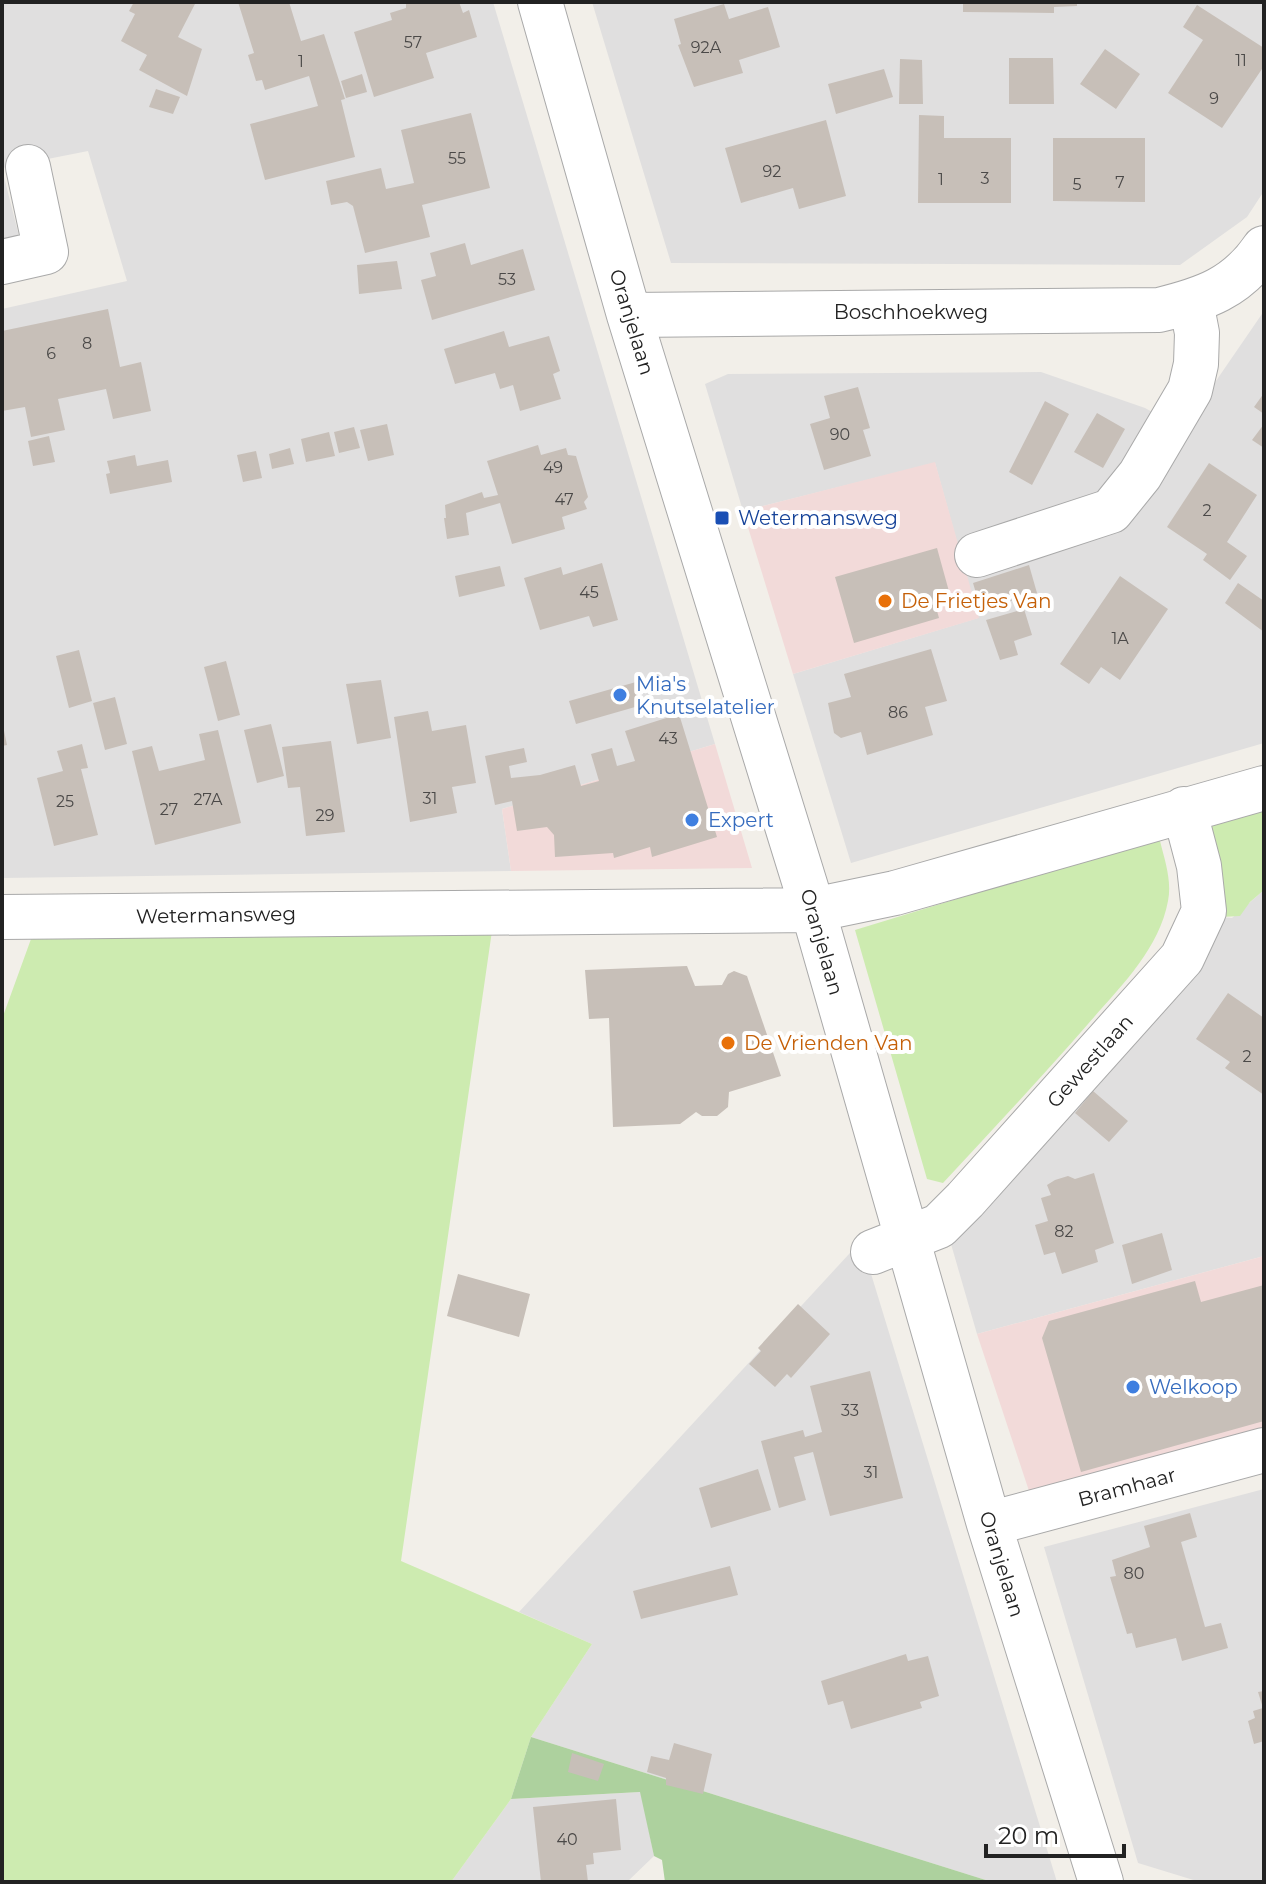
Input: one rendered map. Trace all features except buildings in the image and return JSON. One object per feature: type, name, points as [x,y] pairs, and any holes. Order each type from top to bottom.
[{"type":"street","name":"Oranjelaan","points":[[540,2],[629,315],[813,910],[890,1245],[989,1524],[1101,1882]]},
{"type":"street","points":[[2,262],[46,252],[28,167]]},
{"type":"street","name":"Boschhoekweg","points":[[629,315],[1159,310],[1191,302],[1228,286],[1253,265],[1264,248]]},
{"type":"street","points":[[977,555],[1111,511],[1140,475],[1190,390],[1196,364],[1197,333],[1191,302]]},
{"type":"street","points":[[813,910],[895,893],[1264,788]]},
{"type":"street","name":"Gewestlaan","points":[[890,1245],[939,1226],[1182,958],[1204,911],[1199,866],[1184,809]]},
{"type":"street","name":"Wetermansweg","points":[[2,917],[813,910]]},
{"type":"street","name":"Bramhaar","points":[[989,1524],[1264,1450]]},
{"type":"shaded area","points":[[2,2],[493,2],[715,744],[502,809],[511,871],[2,878],[2,309],[127,281],[88,151],[2,168]]},
{"type":"shaded area","points":[[592,2],[1264,2],[1264,191],[1247,217],[1180,265],[671,263]]},
{"type":"shaded area","points":[[2,169],[20,240],[2,244]]},
{"type":"shaded area","points":[[1264,311],[1264,743],[851,863],[793,674],[978,618],[935,463],[743,511],[705,384],[728,374],[1041,372],[1145,408],[1183,429]]},
{"type":"shaded area","points":[[935,462],[979,618],[793,674],[743,511]]},
{"type":"shaded area","points":[[715,744],[752,868],[511,871],[502,809]]},
{"type":"shaded area","points":[[1264,890],[1264,1256],[977,1334],[951,1244],[1220,917],[1232,918]]},
{"type":"shaded area","points":[[861,1241],[1057,1882],[992,1882],[531,1737],[592,1644],[519,1612]]},
{"type":"shaded area","points":[[1264,1256],[1264,1433],[1031,1497],[977,1334]]},
{"type":"shaded area","points":[[1264,1489],[1264,1882],[1200,1882],[1138,1863],[1044,1547]]},
{"type":"shaded area","points":[[641,1792],[654,1856],[627,1882],[451,1882],[511,1799]]},
{"type":"green space","points":[[1264,810],[1264,890],[1240,916],[1220,917],[1202,825]]},
{"type":"green space","points":[[1160,841],[1169,894],[1163,919],[1147,952],[1125,982],[943,1183],[927,1179],[855,930],[1121,849]]},
{"type":"green space","points":[[494,917],[401,1561],[592,1644],[531,1737],[511,1799],[451,1882],[2,1882],[2,1019],[35,928]]},
{"type":"green space","points":[[531,1737],[992,1882],[665,1882],[662,1860],[654,1856],[640,1792],[511,1799]]},
{"type":"place","name":"Wetermansweg","points":[[722,518]]},
{"type":"place","name":"De Frietjes Van","points":[[885,601]]},
{"type":"place","name":"Mia's Knutselatelier","points":[[620,695]]},
{"type":"place","name":"Expert","points":[[692,820]]},
{"type":"place","name":"De Vrienden Van","points":[[728,1043]]},
{"type":"place","name":"Welkoop","points":[[1133,1387]]}]
